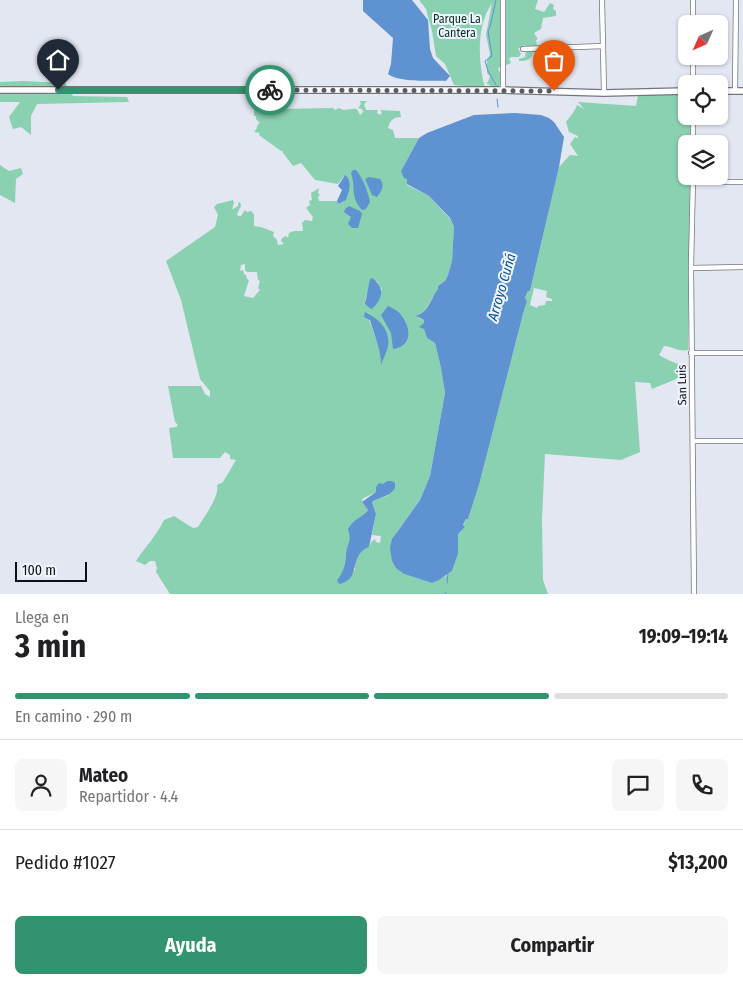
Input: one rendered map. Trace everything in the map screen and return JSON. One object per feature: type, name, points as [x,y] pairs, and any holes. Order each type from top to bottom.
[{"type":"street","points":[[503,0],[503,90]]},
{"type":"street","points":[[602,0],[604,93]]},
{"type":"street","points":[[693,0],[693,15]]},
{"type":"street","points":[[735,91],[736,0]]},
{"type":"street","points":[[523,49],[603,46]]},
{"type":"street","points":[[0,90],[503,90],[604,93],[678,92]]},
{"type":"street","points":[[728,91],[743,91]]},
{"type":"street","points":[[728,182],[743,182]]},
{"type":"street","name":"San Luis","points":[[693,185],[691,353],[694,594]]},
{"type":"street","points":[[691,268],[743,267]]},
{"type":"street","points":[[691,353],[743,353]]},
{"type":"street","points":[[693,441],[743,441]]},
{"type":"green space","name":"Parque La Cantera","points":[[419,0],[538,0],[535,9],[544,12],[550,3],[554,5],[553,9],[556,11],[556,16],[543,18],[541,29],[534,33],[538,39],[536,40],[537,46],[542,49],[533,53],[528,60],[519,61],[519,59],[525,57],[526,50],[529,48],[523,45],[522,48],[518,48],[521,54],[519,57],[511,57],[509,59],[511,63],[506,65],[504,62],[498,69],[501,79],[498,90],[486,83],[490,76],[487,73],[487,61],[490,54],[486,35],[492,3],[483,23],[480,44],[481,67],[485,88],[454,85],[445,64],[436,56],[426,9]]},
{"type":"green space","points":[[0,82],[65,83],[73,96],[127,97],[129,102],[37,104],[31,116],[31,135],[21,127],[13,129],[9,117],[20,102],[0,102]]},
{"type":"green space","points":[[638,95],[678,95],[678,125],[691,125],[690,135],[678,135],[678,185],[690,185],[688,350],[664,346],[659,355],[687,368],[685,374],[652,389],[650,383],[635,382],[640,452],[621,460],[545,454],[542,519],[543,580],[548,594],[170,594],[156,572],[155,561],[150,561],[145,565],[136,561],[164,520],[174,516],[193,528],[198,527],[214,500],[217,485],[223,482],[236,460],[230,459],[230,455],[225,452],[220,458],[173,458],[169,428],[178,425],[175,422],[168,386],[201,386],[205,394],[210,397],[210,391],[200,379],[181,300],[166,261],[215,227],[218,215],[214,207],[217,204],[233,200],[233,209],[240,202],[241,206],[237,214],[238,216],[241,216],[245,210],[247,212],[251,211],[254,214],[254,226],[274,232],[273,236],[277,240],[278,245],[284,244],[281,241],[282,238],[286,236],[288,238],[289,233],[303,231],[302,223],[305,220],[312,221],[313,217],[306,208],[310,205],[309,201],[312,200],[311,193],[319,188],[319,201],[337,201],[339,204],[348,195],[344,176],[338,184],[315,180],[301,163],[293,166],[282,150],[259,135],[259,132],[256,133],[254,130],[256,130],[260,123],[256,116],[254,116],[254,108],[267,110],[279,108],[357,109],[360,115],[363,112],[362,109],[358,108],[361,104],[360,101],[367,101],[364,104],[366,110],[378,110],[377,113],[380,115],[382,112],[380,110],[400,111],[401,117],[393,120],[388,128],[393,130],[395,138],[419,138],[401,171],[407,179],[407,185],[429,196],[450,219],[454,227],[452,261],[448,275],[445,281],[438,286],[429,304],[418,318],[424,320],[427,338],[435,343],[445,393],[430,476],[420,500],[396,533],[404,574],[432,583],[452,571],[458,554],[458,534],[465,527],[463,526],[466,519],[468,519],[479,485],[527,301],[525,299],[528,291],[530,291],[559,167],[570,155],[578,156],[570,144],[578,136],[569,132],[566,122],[577,105],[584,109],[578,102],[636,106]],"holes":[[[245,264],[245,270],[247,272],[257,272],[258,280],[260,281],[258,288],[260,290],[253,298],[244,296],[249,280],[243,270],[240,271],[241,265]],[[377,281],[382,290],[365,300],[369,287]],[[534,288],[547,291],[546,297],[552,299],[552,301],[546,301],[545,305],[538,306],[537,308],[530,305]],[[367,312],[374,318],[388,346],[381,362]],[[387,481],[388,496],[378,498],[372,502],[376,514],[372,535],[381,536],[380,543],[376,542],[375,539],[371,542],[369,547],[358,556],[355,570],[337,580],[344,568],[347,549],[351,539],[368,509],[363,504],[362,499],[376,492]]]},
{"type":"green space","points":[[0,165],[9,171],[21,168],[23,174],[16,179],[15,203],[0,195]]},
{"type":"water","points":[[363,0],[412,0],[428,20],[430,49],[433,58],[450,76],[446,81],[408,80],[388,74],[391,64],[393,38],[363,11]]},
{"type":"water","points":[[515,113],[541,115],[554,122],[564,137],[559,167],[530,291],[528,291],[525,298],[527,301],[479,485],[468,519],[466,519],[463,525],[465,527],[458,534],[458,554],[452,571],[432,583],[404,574],[396,568],[392,561],[390,548],[392,539],[420,500],[430,476],[445,393],[435,343],[427,338],[424,329],[419,327],[424,323],[424,320],[416,316],[424,312],[438,286],[445,281],[448,275],[452,261],[454,227],[450,218],[429,196],[407,184],[407,179],[404,178],[401,171],[419,138],[427,133],[474,115]]},
{"type":"water","points":[[353,170],[359,173],[367,190],[370,202],[366,209],[362,210],[356,201],[351,173]]},
{"type":"water","points":[[345,175],[350,183],[349,190],[346,200],[339,204],[337,201],[342,190],[338,186]]},
{"type":"water","points":[[369,177],[382,181],[382,188],[377,197],[372,195],[365,179]]},
{"type":"water","points":[[349,206],[360,211],[362,214],[358,228],[352,228],[348,224],[351,217],[344,212]]},
{"type":"water","points":[[372,278],[381,289],[381,296],[371,309],[365,304],[370,279]]},
{"type":"water","points":[[388,306],[405,320],[408,331],[407,341],[393,349],[391,333],[381,315]]},
{"type":"water","points":[[365,312],[379,321],[388,335],[387,351],[381,365],[377,342],[370,320],[364,317]]},
{"type":"water","points":[[387,481],[395,483],[395,488],[390,494],[372,502],[376,514],[369,547],[359,556],[350,578],[346,582],[339,584],[337,580],[344,567],[350,539],[348,529],[352,523],[368,510],[362,502],[376,492],[376,487],[379,483],[383,484]]},
{"type":"waterway","name":"Arroyo Cuñá","points":[[496,0],[488,31],[492,56],[485,61],[496,85]]},
{"type":"waterway","name":"Arroyo Cuñá","points":[[497,99],[498,107]]},
{"type":"waterway","name":"Arroyo Cuñá","points":[[447,583],[448,574]]},
{"type":"way so far","points":[[270,90],[554,91]]},
{"type":"route","points":[[58,90],[270,90]]}]
